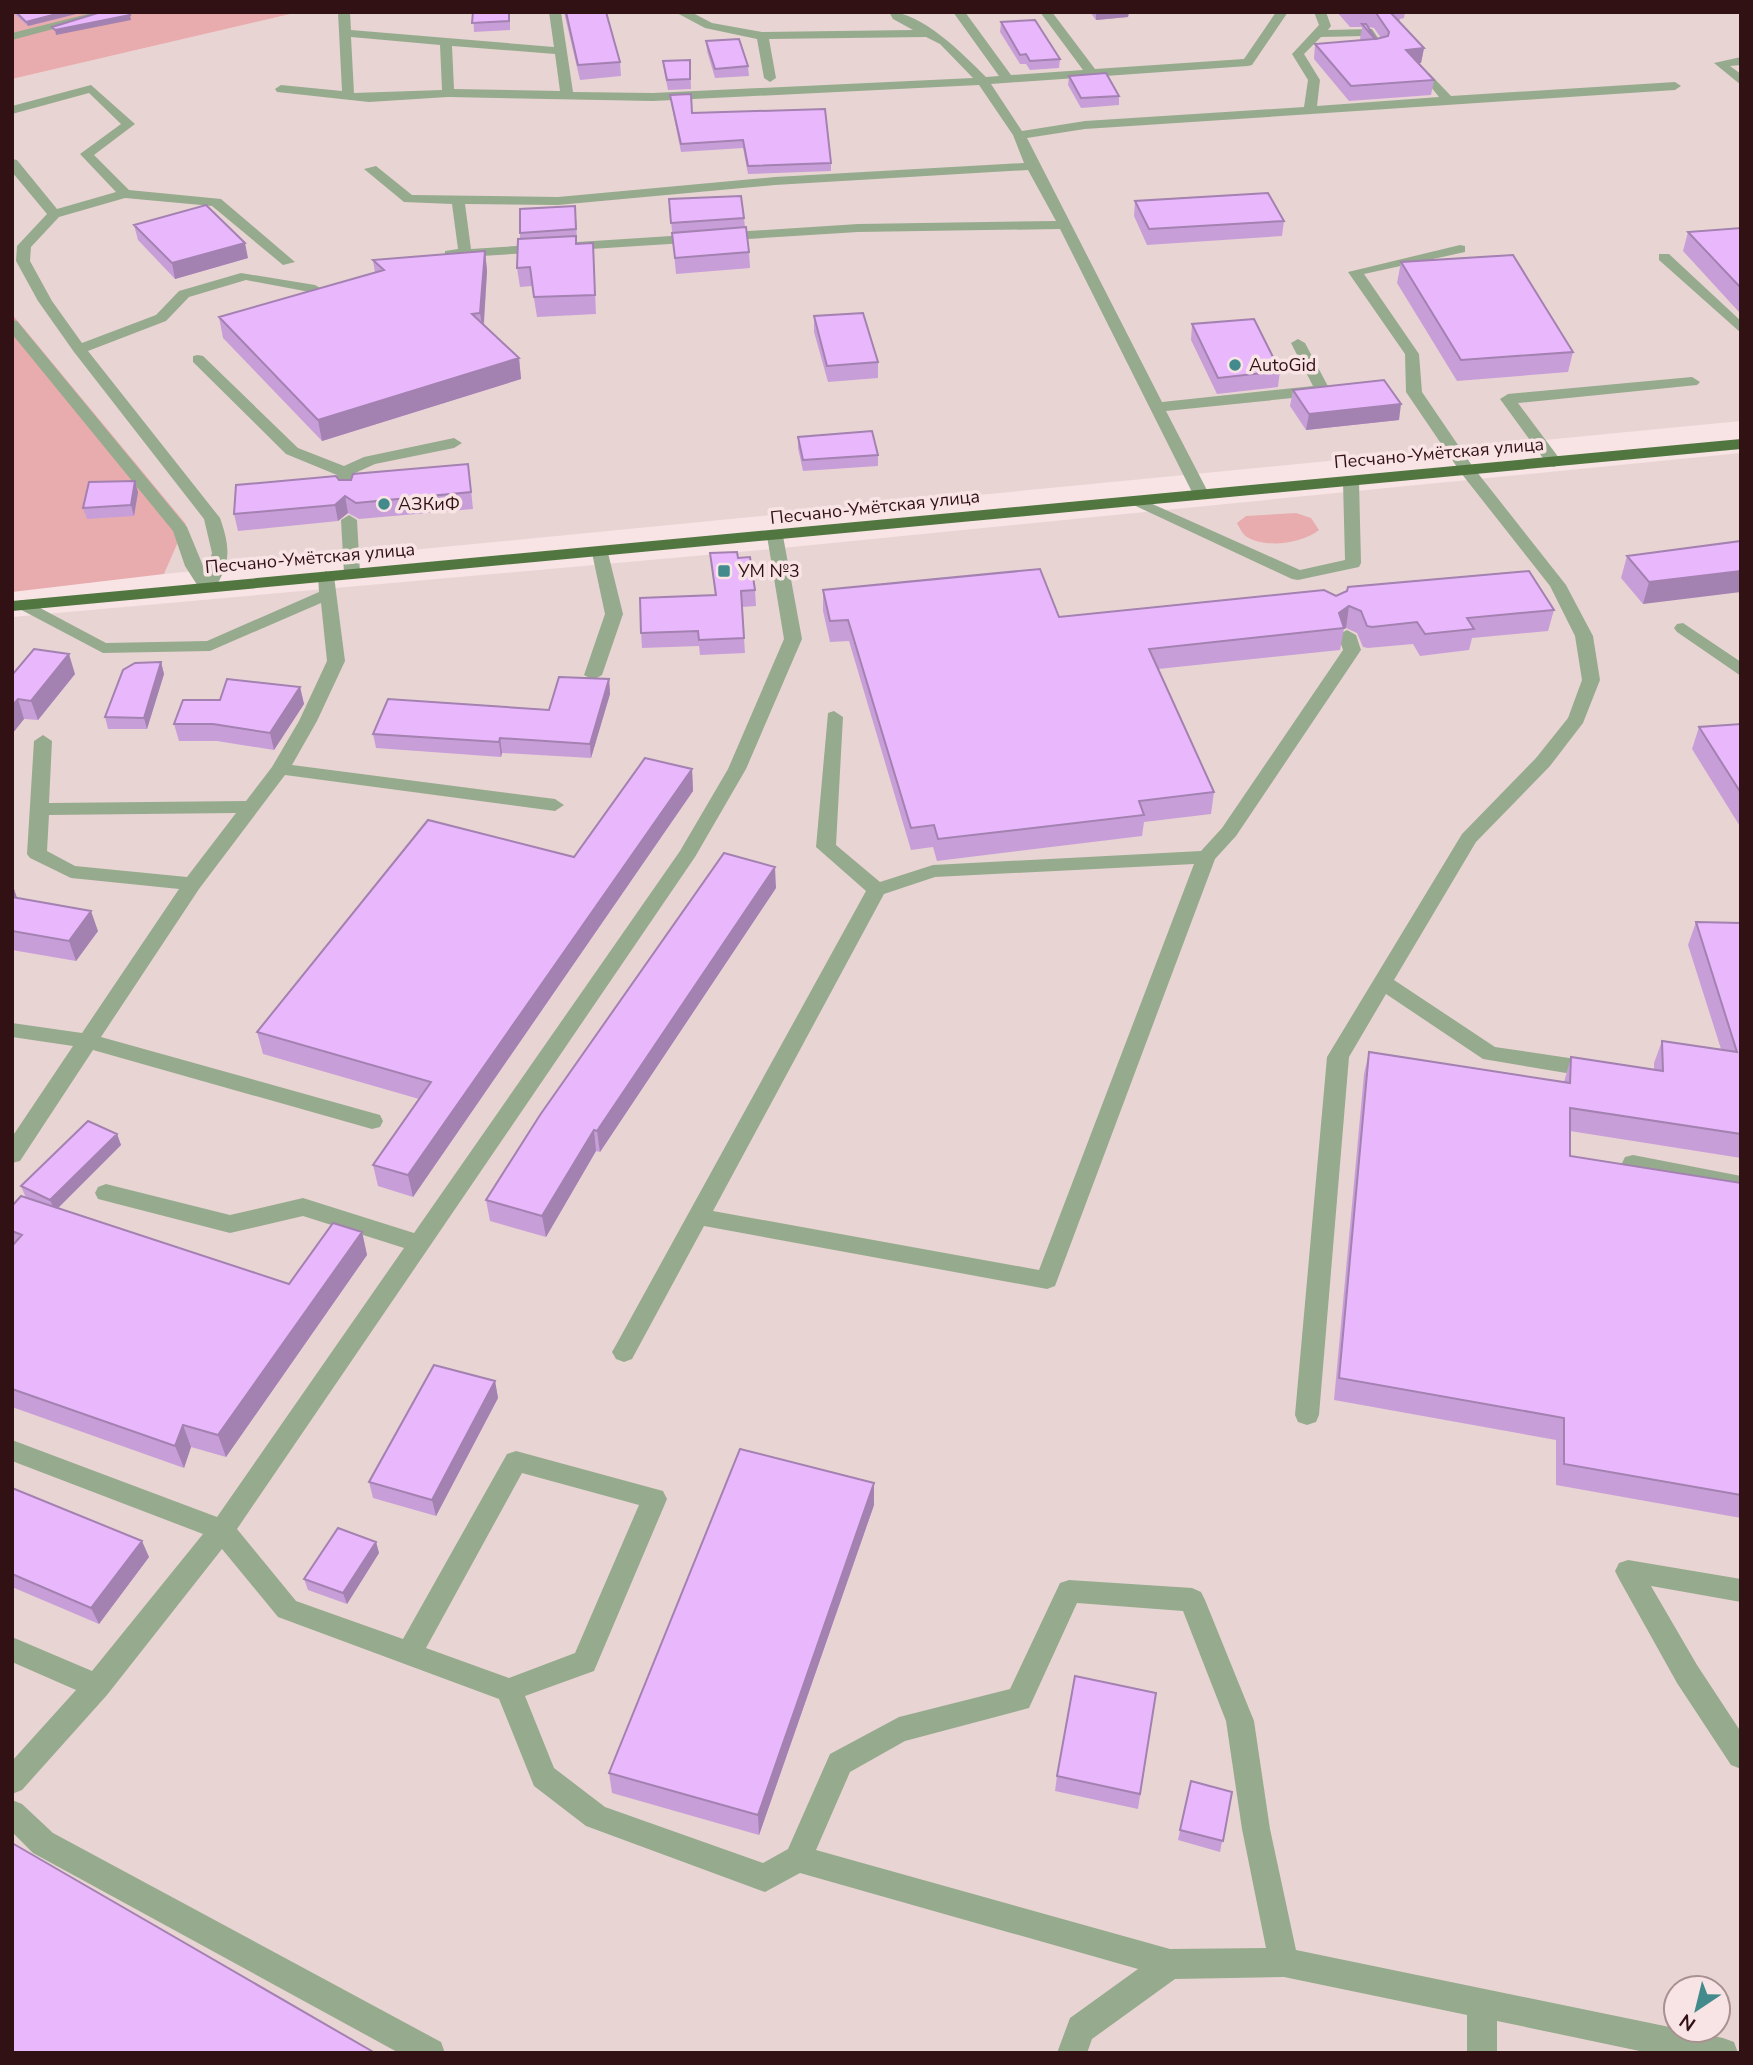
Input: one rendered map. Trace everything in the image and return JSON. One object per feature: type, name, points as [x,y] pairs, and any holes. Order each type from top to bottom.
[{"type":"main road","name":"Песчано-Умётская улица","points":[[17,605],[207,587],[327,585],[352,573],[775,537],[1741,444]]},
{"type":"street","points":[[12,37],[111,12]]},
{"type":"street","points":[[344,12],[348,96]]},
{"type":"street","points":[[555,12],[567,95]]},
{"type":"street","points":[[681,12],[709,26],[762,36],[929,33]]},
{"type":"street","points":[[895,12],[897,17],[944,41],[983,80],[1019,135],[1032,166],[1065,225],[1201,495]]},
{"type":"street","points":[[959,12],[1007,79]]},
{"type":"street","points":[[1046,12],[1091,73]]},
{"type":"street","points":[[281,89],[369,98],[448,93],[653,97],[1007,79],[1248,62],[1282,12]]},
{"type":"street","points":[[1310,110],[1314,80],[1298,54],[1325,26],[1320,12]]},
{"type":"street","points":[[1317,34],[1368,32],[1379,48]]},
{"type":"street","points":[[343,33],[561,51]]},
{"type":"street","points":[[762,36],[770,78]]},
{"type":"street","points":[[446,42],[448,93]]},
{"type":"street","points":[[1741,61],[1720,63],[1741,81]]},
{"type":"street","points":[[1429,77],[1448,100]]},
{"type":"street","points":[[1019,135],[1085,125],[1675,86]]},
{"type":"street","points":[[12,110],[91,89],[129,124],[86,154],[125,194]]},
{"type":"street","points":[[12,163],[54,214]]},
{"type":"street","points":[[371,169],[409,199],[558,201],[775,181],[1032,166]]},
{"type":"street","points":[[12,324],[181,530],[193,566],[207,587],[219,568],[223,550],[212,518],[79,349],[45,301],[23,261],[24,246],[54,214],[125,194],[216,202],[288,262]]},
{"type":"street","points":[[458,200],[465,253]]},
{"type":"street","points":[[432,256],[858,228],[1065,225]]},
{"type":"street","points":[[1307,1415],[1338,1057],[1469,838],[1543,762],[1577,719],[1591,680],[1584,636],[1558,585],[1467,470],[1414,392],[1412,354],[1355,272],[1461,250]]},
{"type":"street","points":[[1664,257],[1741,329]]},
{"type":"street","points":[[79,349],[161,318],[184,294],[246,276],[315,289]]},
{"type":"street","points":[[1156,407],[1322,390],[1298,343]]},
{"type":"street","points":[[198,359],[292,451],[345,472],[370,460],[454,443]]},
{"type":"street","points":[[1555,462],[1508,399],[1692,382]]},
{"type":"street","points":[[345,472],[348,491]]},
{"type":"street","points":[[1298,575],[1353,563],[1351,481]]},
{"type":"street","points":[[1133,501],[1298,575],[1316,592]]},
{"type":"street","points":[[349,520],[352,573]]},
{"type":"street","points":[[12,1781],[97,1686],[222,1530],[688,853],[737,769],[793,639],[775,537]]},
{"type":"street","points":[[593,675],[614,614],[600,553]]},
{"type":"street","points":[[12,1155],[192,884],[280,769],[308,721],[336,661],[327,585],[211,646],[103,648],[17,605]]},
{"type":"street","points":[[1683,628],[1741,671]]},
{"type":"street","points":[[700,1217],[1047,1280],[1206,857],[1228,832],[1352,650],[1346,635]]},
{"type":"street","points":[[834,717],[826,847],[877,890]]},
{"type":"street","points":[[43,741],[37,854],[71,872],[192,884]]},
{"type":"street","points":[[280,769],[555,805]]},
{"type":"street","points":[[39,809],[251,807]]},
{"type":"street","points":[[624,1352],[877,890],[933,871],[1206,857]]},
{"type":"street","points":[[1382,982],[1490,1054],[1612,1072]]},
{"type":"street","points":[[12,1030],[88,1041],[372,1121]]},
{"type":"street","points":[[1633,1163],[1741,1184]]},
{"type":"street","points":[[106,1193],[230,1223],[303,1207],[419,1244]]},
{"type":"street","points":[[12,1450],[222,1530],[287,1609],[409,1654],[509,1690],[584,1662],[654,1499],[516,1461],[409,1654]]},
{"type":"street","points":[[1741,1591],[1628,1571],[1688,1674],[1741,1756]]},
{"type":"street","points":[[509,1690],[544,1777],[596,1817],[765,1878],[798,1859],[840,1763],[900,1730],[1019,1699],[1069,1591],[1192,1600],[1240,1721],[1256,1829],[1284,1962]]},
{"type":"street","points":[[12,1649],[97,1686]]},
{"type":"street","points":[[12,1813],[43,1843],[430,2053]]},
{"type":"street","points":[[798,1859],[1170,1964],[1284,1962],[1723,2053]]},
{"type":"street","points":[[1072,2053],[1081,2029],[1170,1964]]},
{"type":"street","points":[[1482,2005],[1482,2053]]},
{"type":"shaded area","points":[[12,12],[299,12],[12,79]]},
{"type":"shaded area","points":[[299,12],[1741,12],[1741,421],[164,574],[186,524],[12,314],[12,79]]},
{"type":"shaded area","points":[[12,314],[186,524],[164,574],[12,592]]},
{"type":"shaded area","points":[[1741,453],[1741,2053],[12,2053],[12,617],[761,550]]},
{"type":"shaded area","points":[[1296,513],[1311,518],[1319,530],[1294,541],[1264,543],[1246,536],[1237,523],[1246,516]]},
{"type":"building","points":[[16,12],[64,12],[26,22]]},
{"type":"building","points":[[101,12],[128,12],[130,15],[55,30],[52,27]]},
{"type":"building","points":[[473,12],[509,12],[509,21],[472,23]]},
{"type":"building","points":[[566,12],[606,12],[620,62],[578,65]]},
{"type":"building","points":[[1352,12],[1390,12],[1424,48],[1406,50],[1434,80],[1351,86],[1315,44],[1375,39],[1362,24],[1366,24],[1376,39],[1388,36],[1389,32],[1376,13]]},
{"type":"building","points":[[1035,20],[1060,59],[1030,61],[1026,54],[1020,55],[1001,22]]},
{"type":"building","points":[[739,39],[748,66],[715,69],[706,41]]},
{"type":"building","points":[[690,60],[690,79],[667,80],[663,61]]},
{"type":"building","points":[[1106,73],[1119,96],[1081,98],[1069,76]]},
{"type":"building","points":[[691,94],[692,113],[825,109],[831,163],[748,166],[743,140],[681,144],[670,95]]},
{"type":"building","points":[[1268,193],[1284,221],[1149,229],[1135,201]]},
{"type":"building","points":[[741,196],[744,218],[671,223],[669,199]]},
{"type":"building","points":[[206,205],[245,243],[172,263],[134,225]]},
{"type":"building","points":[[575,206],[576,229],[520,233],[520,209]]},
{"type":"building","points":[[746,227],[749,252],[675,258],[672,233]]},
{"type":"building","points":[[1741,228],[1741,288],[1688,232]]},
{"type":"building","points":[[576,236],[576,244],[593,243],[595,295],[534,297],[530,267],[517,268],[518,239]]},
{"type":"building","points":[[485,251],[480,313],[472,314],[519,358],[318,420],[219,317],[384,270],[373,260]]},
{"type":"building","points":[[1513,255],[1573,352],[1461,360],[1401,262]]},
{"type":"building","points":[[863,313],[878,362],[827,366],[814,316]]},
{"type":"building","points":[[1254,319],[1280,371],[1218,378],[1192,324]]},
{"type":"building","points":[[1384,380],[1401,404],[1309,414],[1293,390]]},
{"type":"building","points":[[872,431],[878,455],[803,460],[798,437]]},
{"type":"building","points":[[468,464],[471,492],[356,503],[345,496],[335,505],[234,514],[236,485],[336,476],[339,480],[351,480],[353,474]]},
{"type":"building","points":[[135,481],[131,505],[83,508],[89,482]]},
{"type":"building","points":[[1741,541],[1741,571],[1649,582],[1627,556]]},
{"type":"building","points":[[737,552],[738,558],[750,557],[755,590],[741,591],[744,638],[699,640],[698,631],[641,633],[640,598],[716,595],[710,553]]},
{"type":"building","points":[[1040,569],[1059,617],[1324,590],[1336,596],[1347,591],[1348,587],[1529,571],[1554,610],[1467,618],[1474,629],[1425,634],[1417,622],[1367,626],[1361,611],[1349,606],[1339,613],[1344,628],[1149,649],[1214,792],[1139,801],[1144,815],[938,839],[934,825],[911,828],[848,620],[830,621],[823,590]]},
{"type":"building","points":[[34,649],[69,654],[31,701],[18,699],[12,706],[12,675]]},
{"type":"building","points":[[161,662],[144,718],[105,717],[123,670],[135,663]]},
{"type":"building","points":[[559,677],[609,679],[590,744],[500,738],[499,742],[373,734],[388,699],[549,710]]},
{"type":"building","points":[[227,679],[300,687],[270,733],[213,724],[174,724],[183,700],[220,700]]},
{"type":"building","points":[[1741,724],[1741,793],[1699,727]]},
{"type":"building","points":[[645,758],[692,769],[408,1175],[373,1165],[431,1082],[257,1032],[428,820],[574,857]]},
{"type":"building","points":[[724,853],[775,867],[597,1131],[594,1130],[542,1216],[486,1200],[540,1115]]},
{"type":"building","points":[[12,897],[91,911],[69,941],[12,931]]},
{"type":"building","points":[[1696,922],[1741,923],[1741,1134],[1570,1108],[1570,1156],[1741,1183],[1741,1495],[1564,1464],[1564,1418],[1339,1378],[1369,1052],[1570,1083],[1571,1057],[1663,1071],[1662,1041],[1737,1052]]},
{"type":"building","points":[[88,1121],[117,1134],[50,1200],[21,1186]]},
{"type":"building","points":[[21,1196],[289,1284],[333,1223],[362,1232],[218,1435],[183,1425],[175,1446],[12,1389],[12,1246],[22,1235],[12,1231],[12,1206]]},
{"type":"building","points":[[434,1365],[495,1381],[432,1500],[369,1482]]},
{"type":"building","points":[[740,1449],[874,1483],[758,1815],[609,1773]]},
{"type":"building","points":[[12,1488],[142,1541],[91,1608],[12,1574]]},
{"type":"building","points":[[338,1528],[376,1542],[343,1593],[304,1579]]},
{"type":"building","points":[[1075,1676],[1156,1693],[1140,1794],[1057,1776]]},
{"type":"building","points":[[1191,1781],[1232,1792],[1223,1841],[1180,1830]]},
{"type":"building","points":[[12,1843],[375,2053],[12,2053]]},
{"type":"place","name":"AutoGid","points":[[1235,365]]},
{"type":"place","name":"АЗКиФ","points":[[384,504]]},
{"type":"place","name":"УМ №3","points":[[724,571]]}]
